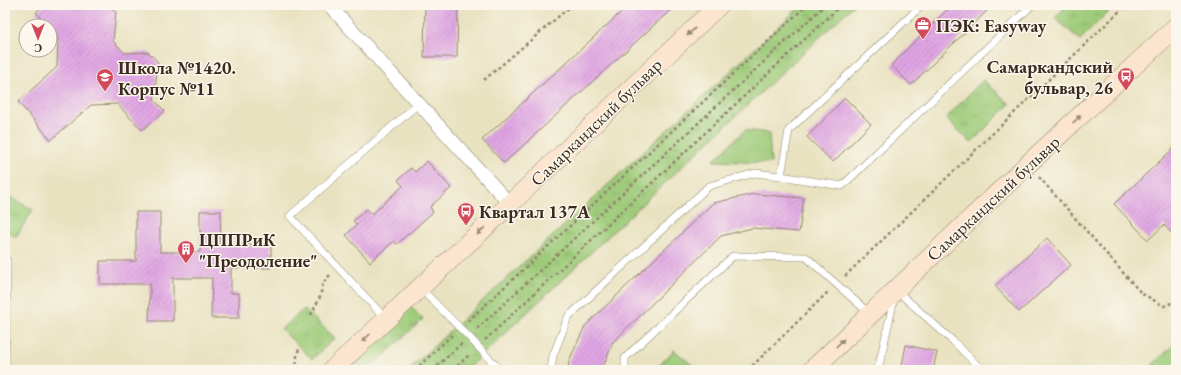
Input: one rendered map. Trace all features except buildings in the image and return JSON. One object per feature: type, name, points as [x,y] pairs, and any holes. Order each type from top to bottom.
[{"type":"street","points":[[329,5],[510,204]]},
{"type":"street","name":"Самаркандский бульвар","points":[[332,370],[510,204],[719,5]]},
{"type":"street","name":"Самаркандский бульвар","points":[[812,370],[1028,164],[1176,27]]},
{"type":"lane","points":[[781,176],[789,130],[922,5]]},
{"type":"lane","points":[[551,370],[553,356],[568,317],[709,186],[755,174],[781,176],[842,186],[1032,5]]},
{"type":"lane","points":[[387,319],[290,216],[419,103]]},
{"type":"lane","points":[[625,370],[625,358],[733,256],[806,257],[870,315]]},
{"type":"lane","points":[[5,370],[7,261]]},
{"type":"lane","points":[[420,288],[500,370]]},
{"type":"lane","points":[[878,370],[896,290],[953,341],[982,370]]},
{"type":"path","points":[[484,80],[572,5]]},
{"type":"path","points":[[415,370],[807,5]]},
{"type":"path","points":[[433,370],[825,5]]},
{"type":"path","points":[[453,370],[841,5]]},
{"type":"path","points":[[748,370],[1126,5]]},
{"type":"path","points":[[1028,164],[1141,293],[1164,306],[1176,301]]},
{"type":"path","points":[[311,316],[320,297],[323,283],[333,272]]},
{"type":"path","points":[[296,370],[299,348]]},
{"type":"green space","points":[[802,5],[854,5],[466,370],[408,370]]},
{"type":"green space","points":[[1067,5],[1115,5],[1080,40],[1055,18]]},
{"type":"green space","points":[[983,80],[1010,104],[971,143],[946,118]]},
{"type":"green space","points":[[745,130],[769,133],[771,163],[713,161]]},
{"type":"green space","points":[[5,194],[33,210],[16,237],[5,231]]},
{"type":"green space","points":[[407,303],[423,319],[368,370],[339,370]]},
{"type":"green space","points":[[304,309],[335,338],[312,359],[281,329]]},
{"type":"green space","points":[[1176,343],[1176,370],[1147,370]]},
{"type":"green space","points":[[674,350],[698,370],[655,370]]},
{"type":"place","name":"ПЭК: Easyway","points":[[923,40]]},
{"type":"place","name":"Самаркандский бульвар, 26","points":[[1126,91]]},
{"type":"place","name":"Школа №1420. Корпус №11","points":[[105,92]]},
{"type":"place","name":"Квартал 137А","points":[[466,226]]},
{"type":"place","name":"ЦППРиК \"Преодоление\"","points":[[186,264]]}]
